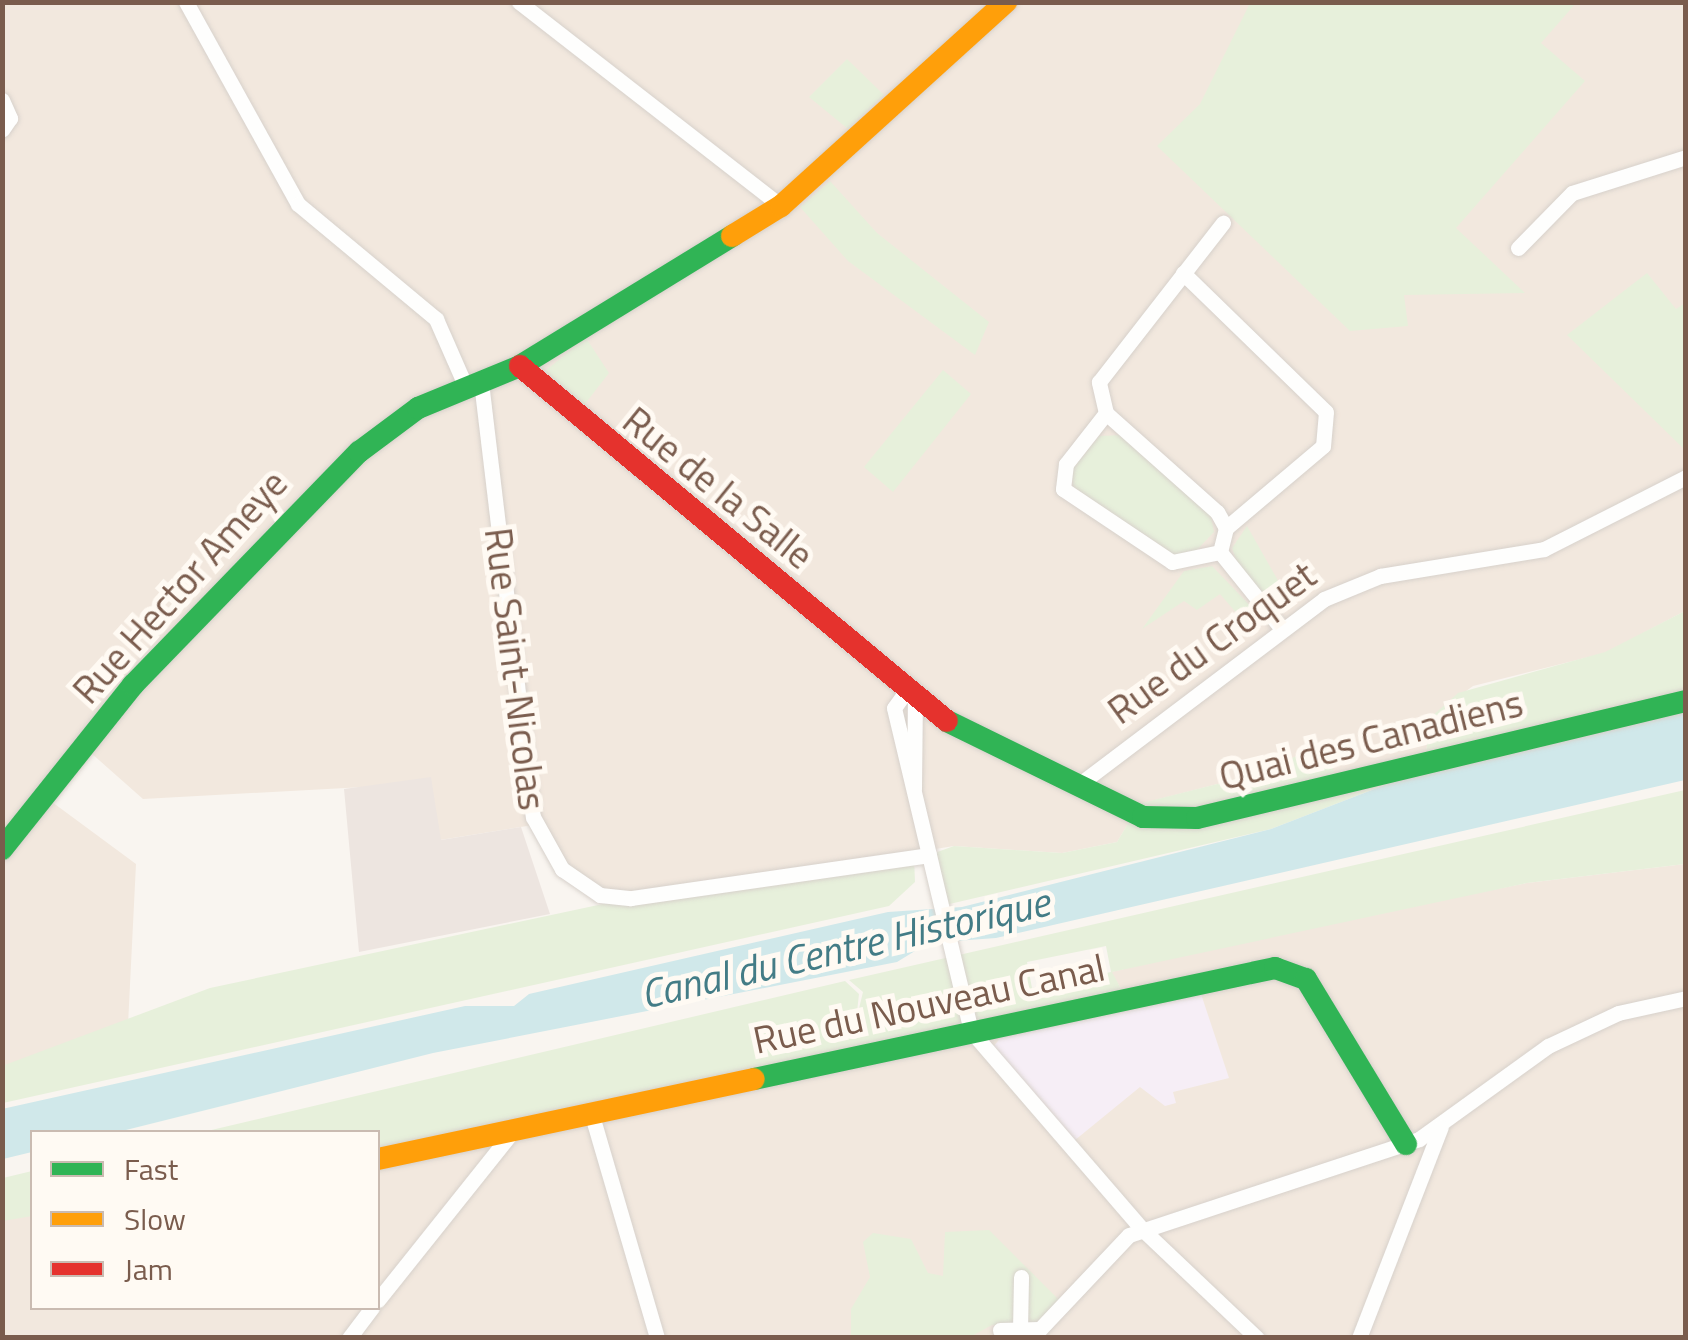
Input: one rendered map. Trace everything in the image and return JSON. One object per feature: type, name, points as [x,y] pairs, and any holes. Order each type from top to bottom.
[{"type":"street","name":"Rue Saint-Nicolas","points":[[186,2],[290,193],[324,232],[436,319],[473,383],[532,818],[562,869],[600,895],[631,898],[929,855]]},
{"type":"street","points":[[519,2],[781,206]]},
{"type":"street","name":"Rue Hector Ameye","points":[[2,849],[133,685],[278,528],[435,399],[520,366],[781,206],[1006,2]]},
{"type":"street","points":[[2,100],[10,118],[2,130]]},
{"type":"street","points":[[1518,248],[1572,194],[1686,156]]},
{"type":"street","points":[[1220,552],[1172,562],[1064,489],[1066,464],[1106,413],[1104,370],[1223,223]]},
{"type":"street","points":[[1182,273],[1326,412],[1323,446],[1226,528],[1220,552]]},
{"type":"street","name":"Rue de la Salle","points":[[520,366],[914,692],[914,788]]},
{"type":"street","points":[[1106,413],[1226,528]]},
{"type":"street","name":"Rue du Croquet","points":[[1077,786],[1281,628],[1380,576],[1544,549],[1686,478]]},
{"type":"street","points":[[1220,552],[1281,628]]},
{"type":"street","name":"Rue de la Salle","points":[[874,661],[894,708],[971,1031]]},
{"type":"street","points":[[894,708],[900,692],[914,692],[958,730],[1077,786]]},
{"type":"street","name":"Quai des Canadiens","points":[[1077,786],[1144,818],[1196,818],[1686,701]]},
{"type":"street","points":[[914,744],[932,728],[958,730]]},
{"type":"street","name":"Rue du Nouveau Canal","points":[[380,1159],[971,1031],[1288,970],[1306,979],[1406,1144]]},
{"type":"street","points":[[1000,1330],[1040,1329],[1142,1229],[1406,1144],[1442,1126],[1548,1046],[1618,1013],[1686,998]]},
{"type":"street","points":[[971,1031],[1142,1229],[1256,1338]]},
{"type":"street","points":[[591,1112],[657,1338]]},
{"type":"street","points":[[1359,1338],[1442,1126]]},
{"type":"street","points":[[380,1298],[516,1128]]},
{"type":"street","points":[[1020,1330],[1021,1277]]},
{"type":"street","points":[[349,1338],[370,1310]]},
{"type":"shaded area","points":[[2,3],[1685,3],[1685,611],[1605,653],[1473,686],[1431,717],[1425,760],[1339,784],[1322,746],[1249,776],[1124,808],[1134,814],[1117,842],[1062,853],[954,846],[631,898],[591,891],[533,825],[440,840],[364,787],[143,799],[91,753],[52,802],[136,864],[128,1025],[3,1066]]},
{"type":"shaded area","points":[[431,777],[441,840],[521,827],[550,914],[359,952],[344,789]]},
{"type":"shaded area","points":[[1685,864],[1685,1337],[3,1337],[2,1220],[30,1215],[30,1310],[380,1310],[380,1159],[1126,997],[1111,972],[1299,928],[1527,883]]},
{"type":"shaded area","points":[[1197,982],[1229,1078],[1173,1092],[1176,1103],[1165,1106],[1140,1087],[1069,1145],[989,1052],[1010,1026]]},
{"type":"green space","points":[[1250,3],[1576,3],[1541,43],[1585,81],[1456,228],[1525,293],[1404,295],[1408,326],[1350,331],[1157,146],[1200,104]]},
{"type":"green space","points":[[847,59],[884,95],[848,129],[809,97]]},
{"type":"green space","points":[[830,181],[877,233],[989,322],[975,355],[848,261],[800,207]]},
{"type":"green space","points":[[1647,273],[1676,309],[1685,303],[1685,450],[1567,335]]},
{"type":"green space","points":[[586,338],[609,373],[581,409],[545,371]]},
{"type":"green space","points":[[943,370],[971,394],[893,492],[864,467]]},
{"type":"green space","points":[[1122,435],[1211,516],[1214,532],[1193,554],[1176,556],[1073,487],[1071,471],[1099,436]]},
{"type":"green space","points":[[1247,526],[1292,605],[1277,614],[1237,563],[1232,548]]},
{"type":"green space","points":[[1212,566],[1265,621],[1252,631],[1220,594],[1197,610],[1184,601],[1142,629],[1184,571]]},
{"type":"green space","points":[[1685,611],[1685,701],[1421,771],[1271,829],[941,906],[929,855],[954,846],[1062,853],[1117,842],[1133,815],[1122,808],[1249,776],[1323,745],[1339,784],[1425,759],[1431,717],[1458,693],[1605,652]]},
{"type":"green space","points":[[1685,790],[1685,864],[1527,883],[1112,972],[1126,998],[380,1159],[380,1130],[212,1130],[845,981],[859,994],[856,1021],[863,992],[849,980]],"holes":[[[1106,946],[1111,972],[1032,988],[1027,962]]]},
{"type":"green space","points":[[914,858],[915,882],[889,906],[3,1103],[2,1066],[210,988],[631,898]]},
{"type":"green space","points":[[30,1171],[30,1216],[3,1221],[3,1178]]},
{"type":"green space","points":[[989,1230],[1062,1303],[1041,1323],[992,1325],[970,1337],[851,1338],[851,1309],[870,1277],[863,1242],[873,1233],[911,1239],[928,1273],[943,1276],[945,1232]]},
{"type":"water","name":"Canal du Centre Historique","points":[[1685,711],[1685,780],[996,938],[928,943],[897,962],[433,1053],[126,1130],[30,1130],[30,1152],[3,1159],[2,1109],[465,1006],[514,1006],[529,994],[888,912],[962,907],[1271,829],[1421,771]]},
{"type":"traffic: fast","points":[[2,849],[133,685],[359,452],[418,408],[520,366],[732,236]]},
{"type":"traffic: fast","points":[[947,721],[1143,817],[1197,818],[1686,701]]},
{"type":"traffic: fast","points":[[754,1079],[1275,968],[1306,979],[1406,1144]]},
{"type":"traffic: slow","points":[[732,236],[781,206],[1006,2]]},
{"type":"traffic: slow","points":[[380,1159],[754,1079]]},
{"type":"traffic: jam","points":[[520,366],[947,721]]}]
